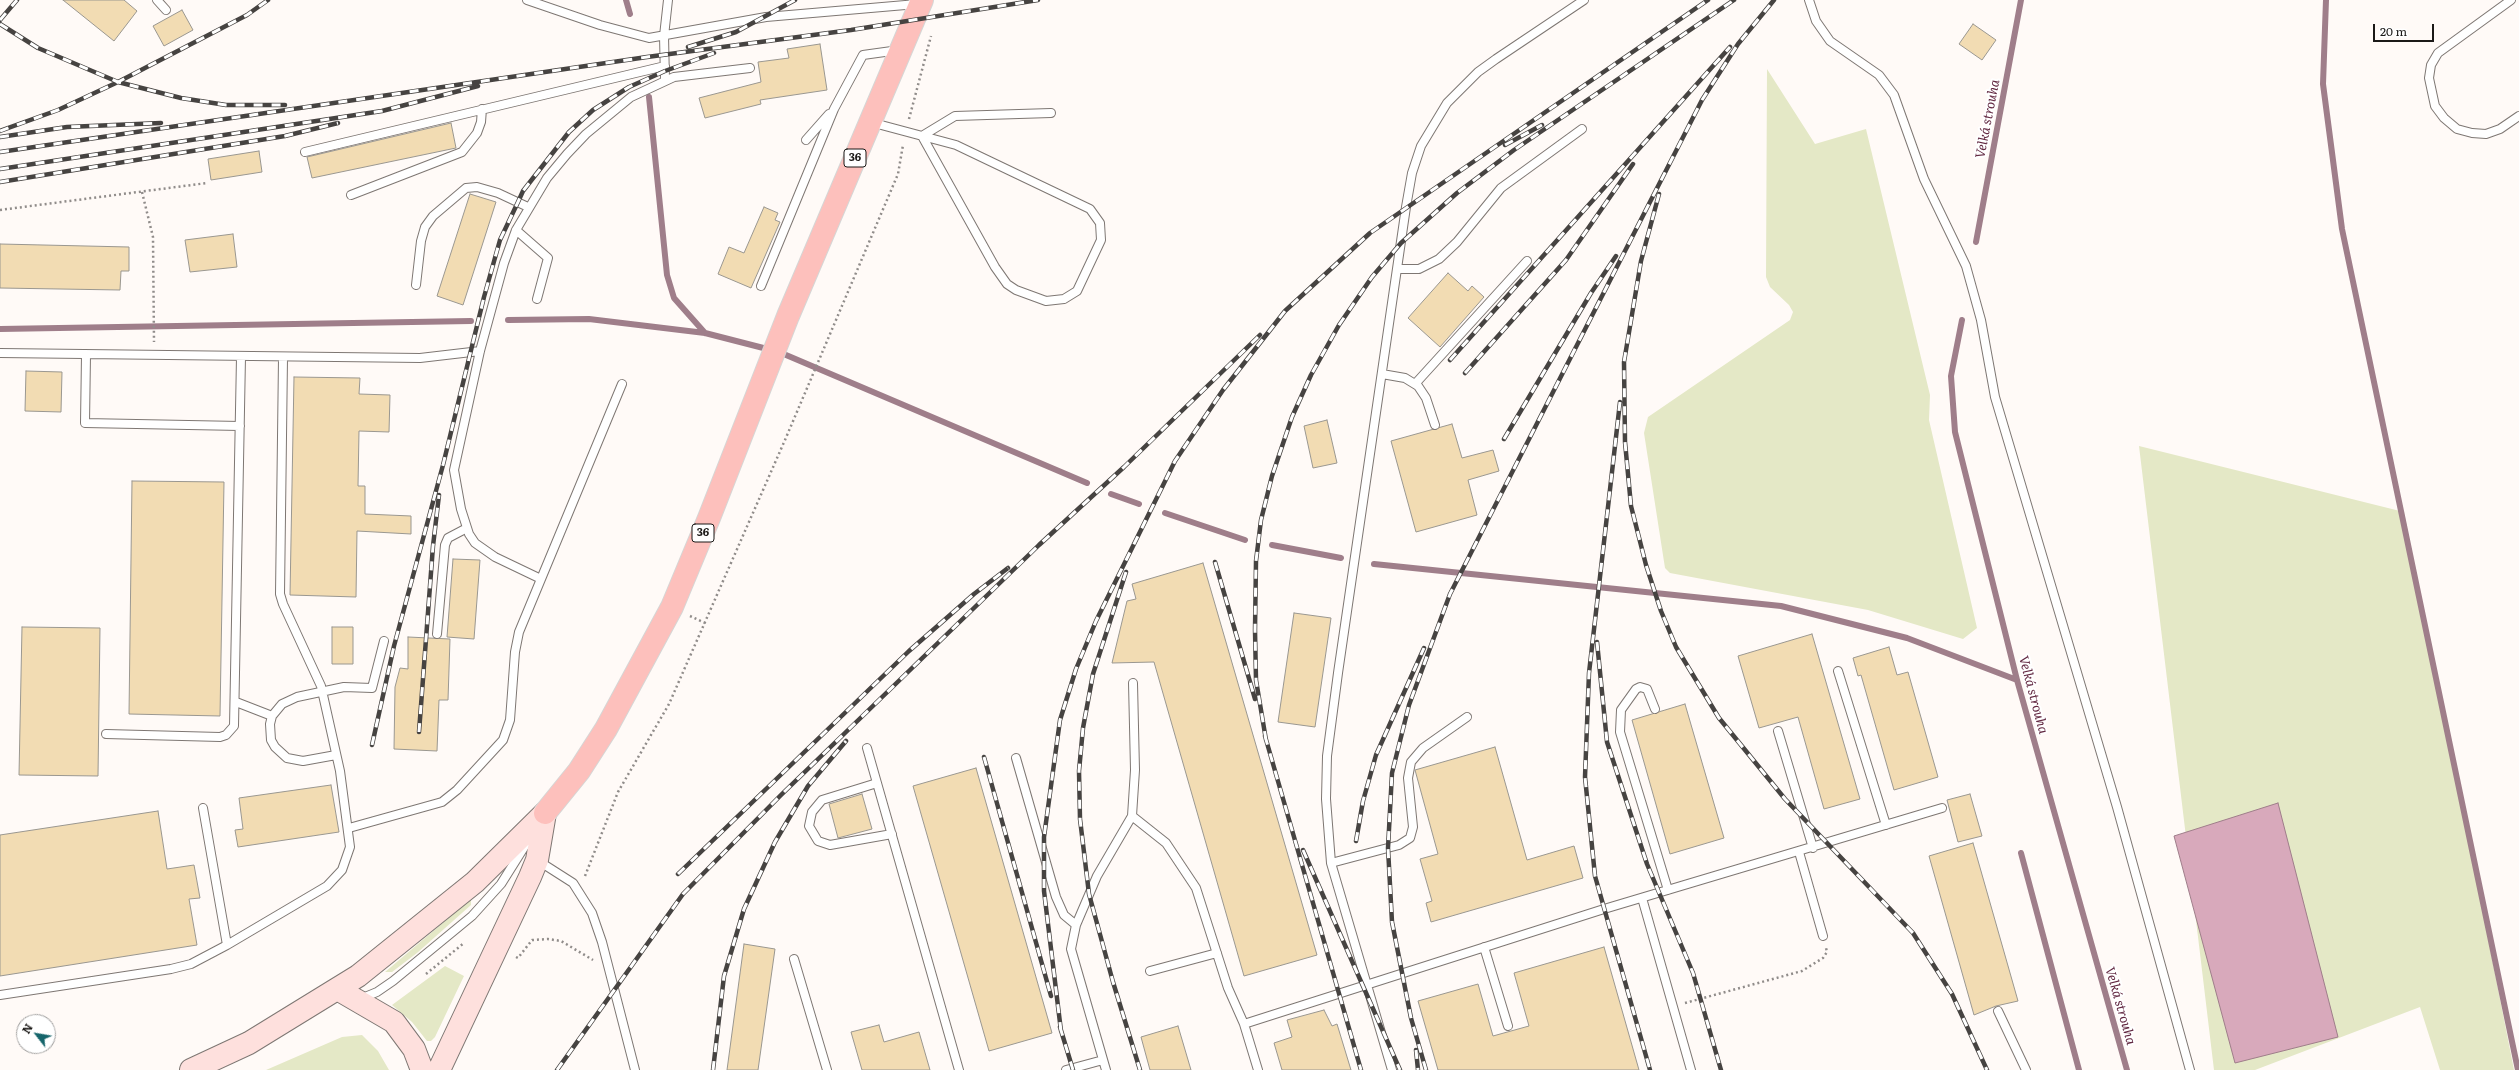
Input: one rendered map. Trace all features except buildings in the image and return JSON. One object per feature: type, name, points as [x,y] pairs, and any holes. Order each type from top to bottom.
[{"type":"main road","name":"36","points":[[545,813],[579,770],[606,729],[672,607],[788,316],[921,2]]},
{"type":"main road","points":[[438,1070],[524,893],[537,860],[545,813]]},
{"type":"main road","points":[[191,1070],[249,1044],[339,990],[395,948],[475,882],[545,813]]},
{"type":"main road","points":[[339,990],[382,1014],[405,1035],[414,1049],[422,1070]]},
{"type":"lane","points":[[157,0],[166,10]]},
{"type":"lane","points":[[527,0],[632,35],[649,38],[766,17],[921,2]]},
{"type":"lane","points":[[665,80],[664,36],[668,0]]},
{"type":"lane","points":[[1392,1070],[1368,985],[1348,926],[1331,863],[1326,826],[1328,756],[1397,269],[1416,161],[1421,146],[1437,116],[1478,72],[1584,0]]},
{"type":"lane","points":[[1809,0],[1816,21],[1830,41],[1879,75],[1894,95],[1924,179],[1966,266],[1981,320],[1995,397],[2117,807],[2190,1070]]},
{"type":"lane","points":[[2511,0],[2438,53],[2431,65],[2429,78],[2435,106],[2444,118],[2457,128],[2472,133],[2486,134],[2500,129],[2519,116]]},
{"type":"lane","points":[[761,286],[834,109],[863,55],[900,50]]},
{"type":"lane","points":[[305,152],[665,66]]},
{"type":"lane","points":[[541,579],[482,550],[475,543],[467,528],[455,486],[454,470],[480,351],[504,264],[516,230],[528,207],[547,178],[586,134],[631,98],[665,80],[684,75],[750,68]]},
{"type":"lane","points":[[351,195],[462,152],[476,133],[481,122],[482,109]]},
{"type":"lane","points":[[806,140],[834,109]]},
{"type":"lane","points":[[922,136],[955,116],[1052,113]]},
{"type":"lane","points":[[870,122],[922,136],[969,151],[1090,209],[1100,223],[1101,240],[1077,291],[1064,299],[1046,301],[1016,290],[1008,284],[995,267],[922,136]]},
{"type":"lane","points":[[1397,269],[1419,269],[1439,259],[1464,234],[1501,188],[1582,129]]},
{"type":"lane","points":[[416,285],[421,241],[425,227],[433,216],[466,188],[476,186],[498,193],[528,207]]},
{"type":"lane","points":[[516,230],[548,258],[537,299]]},
{"type":"lane","points":[[1415,384],[1527,261]]},
{"type":"lane","points":[[0,353],[283,358],[420,358],[480,351]]},
{"type":"lane","points":[[86,355],[85,423],[240,426]]},
{"type":"lane","points":[[106,734],[220,737],[226,735],[234,726],[236,702],[241,357]]},
{"type":"lane","points":[[0,995],[171,969],[191,964],[227,945],[336,879],[347,858],[350,847],[349,828],[336,755],[322,692],[315,670],[283,604],[280,594],[283,358]]},
{"type":"lane","points":[[1382,374],[1405,378],[1415,384],[1426,398],[1435,425]]},
{"type":"lane","points":[[349,828],[442,802],[457,790],[503,740],[510,720],[517,642],[541,579],[622,384]]},
{"type":"lane","points":[[437,634],[445,544],[448,538],[467,528]]},
{"type":"lane","points":[[336,755],[302,761],[287,758],[275,747],[271,740],[270,724],[272,716],[282,704],[289,700],[344,687],[372,688],[384,642]]},
{"type":"lane","points":[[1838,671],[1886,825]]},
{"type":"lane","points":[[1106,1070],[1071,949],[1076,925],[1097,876],[1132,816],[1135,770],[1132,683]]},
{"type":"lane","points":[[1655,709],[1647,689],[1640,687],[1621,710],[1620,732],[1668,890]]},
{"type":"lane","points":[[236,702],[272,716]]},
{"type":"lane","points":[[1331,863],[1399,845],[1410,838],[1413,827],[1408,778],[1411,762],[1423,748],[1467,717]]},
{"type":"lane","points":[[1778,731],[1813,848]]},
{"type":"lane","points":[[867,748],[958,1070]]},
{"type":"lane","points":[[1016,758],[1056,897],[1064,915],[1076,925]]},
{"type":"lane","points":[[877,783],[822,800],[812,812],[809,826],[818,841],[830,845],[892,834]]},
{"type":"lane","points":[[203,808],[227,945]]},
{"type":"lane","points":[[1244,1024],[1642,898],[1813,848],[1942,808]]},
{"type":"lane","points":[[358,1000],[377,992],[393,981],[472,916],[514,867],[545,813]]},
{"type":"lane","points":[[1132,816],[1166,843],[1188,874],[1203,906],[1228,988],[1244,1024],[1258,1070]]},
{"type":"lane","points":[[1799,852],[1823,936]]},
{"type":"lane","points":[[537,860],[566,876],[579,891],[597,927],[635,1070]]},
{"type":"lane","points":[[1642,898],[1691,1070]]},
{"type":"lane","points":[[1484,947],[1508,1026]]},
{"type":"lane","points":[[1150,971],[1217,953]]},
{"type":"lane","points":[[794,959],[827,1070]]},
{"type":"lane","points":[[1998,1011],[2018,1049],[2026,1070]]},
{"type":"lane","points":[[1066,1070],[1103,1060]]},
{"type":"path","points":[[579,891],[609,812],[622,786],[669,704],[820,358],[898,174],[906,132],[933,29]]},
{"type":"path","points":[[0,210],[207,183]]},
{"type":"path","points":[[142,192],[153,237],[154,340]]},
{"type":"path","points":[[1673,1006],[1802,970],[1823,958],[1827,952],[1823,936]]},
{"type":"path","points":[[518,958],[532,940],[548,939],[561,941],[608,967]]},
{"type":"green space","points":[[1767,69],[1815,144],[1866,129],[1930,395],[1929,420],[1977,628],[1963,639],[1868,610],[1670,573],[1665,568],[1644,433],[1648,417],[1790,320],[1793,312],[1789,305],[1770,287],[1766,277]]},
{"type":"green space","points":[[2139,446],[2404,512],[2514,1070],[2440,1070],[2420,1007],[2255,1070],[2214,1070]]},
{"type":"green space","points":[[471,899],[471,905],[417,953],[392,972],[385,972]]},
{"type":"green space","points":[[445,966],[464,976],[435,1037],[431,1041],[427,1041],[412,1022],[392,1005]]},
{"type":"green space","points":[[362,1035],[378,1051],[389,1070],[266,1070],[342,1037]]},
{"type":"shaded area","points":[[2278,803],[2338,1037],[2235,1063],[2174,836]]},
{"type":"waterway","points":[[626,0],[630,14]]},
{"type":"waterway","name":"Velká strouha","points":[[1976,242],[2021,0]]},
{"type":"waterway","points":[[2326,0],[2323,84],[2342,229],[2518,1070]]},
{"type":"waterway","points":[[649,97],[667,275],[674,298],[705,333]]},
{"type":"waterway","points":[[508,320],[589,319],[705,333],[779,352],[1087,483]]},
{"type":"waterway","name":"Velká strouha","points":[[1962,320],[1951,376],[1955,432],[2017,680],[2127,1070]]},
{"type":"waterway","points":[[0,329],[471,321]]},
{"type":"waterway","points":[[1111,494],[1139,504]]},
{"type":"waterway","points":[[1165,513],[1245,540]]},
{"type":"waterway","points":[[1272,545],[1341,558]]},
{"type":"waterway","points":[[1374,564],[1781,606],[1907,638],[2017,680]]},
{"type":"waterway","points":[[2021,853],[2079,1070]]},
{"type":"railway","points":[[0,20],[17,0]]},
{"type":"railway","points":[[0,131],[58,110],[118,82],[247,15],[268,0]]},
{"type":"railway","points":[[688,47],[736,32],[795,0]]},
{"type":"railway","points":[[0,152],[647,57],[851,30],[1038,0]]},
{"type":"railway","points":[[1061,1031],[1044,891],[1044,837],[1060,720],[1076,669],[1096,621],[1175,461],[1223,390],[1285,311],[1370,233],[1708,0]]},
{"type":"railway","points":[[1266,740],[1256,680],[1256,561],[1261,520],[1272,476],[1292,417],[1311,375],[1339,325],[1372,277],[1401,243],[1457,193],[1514,150],[1734,0]]},
{"type":"railway","points":[[1426,1070],[1411,1018],[1392,922],[1388,848],[1392,773],[1409,705],[1450,594],[1702,100],[1738,44],[1774,0]]},
{"type":"railway","points":[[0,24],[38,48],[118,82],[181,98],[226,105],[285,105]]},
{"type":"railway","points":[[1450,360],[1730,47]]},
{"type":"railway","points":[[372,745],[394,646],[443,465],[484,297],[500,240],[523,191],[569,132],[593,110],[629,87],[665,71],[714,53]]},
{"type":"railway","points":[[0,169],[382,111],[478,86]]},
{"type":"railway","points":[[0,137],[67,127],[161,123]]},
{"type":"railway","points":[[0,182],[285,136],[338,123]]},
{"type":"railway","points":[[1505,145],[1542,125]]},
{"type":"railway","points":[[1465,373],[1566,260],[1633,164]]},
{"type":"railway","points":[[1659,194],[1641,261],[1624,362],[1625,442],[1631,506],[1646,565],[1661,611],[1676,647],[1719,718],[1785,799],[1913,933],[1952,994],[1987,1070]]},
{"type":"railway","points":[[1504,439],[1591,293],[1616,256]]},
{"type":"railway","points":[[557,1070],[683,894],[781,795],[1039,545],[1124,467],[1260,335]]},
{"type":"railway","points":[[1620,402],[1589,673],[1585,777],[1595,876],[1650,1070]]},
{"type":"railway","points":[[419,732],[433,546],[439,495]]},
{"type":"railway","points":[[1215,562],[1255,699]]},
{"type":"railway","points":[[678,874],[909,651],[974,594],[1008,568]]},
{"type":"railway","points":[[1126,572],[1093,674],[1083,728],[1079,771],[1080,819],[1089,894],[1113,982],[1140,1070]]},
{"type":"railway","points":[[1597,642],[1607,742],[1647,864],[1693,973],[1721,1070]]},
{"type":"railway","points":[[1356,841],[1363,801],[1376,755],[1424,648]]},
{"type":"railway","points":[[1265,736],[1361,1070]]},
{"type":"railway","points":[[713,1070],[724,976],[744,909],[775,842],[808,786],[846,741]]},
{"type":"railway","points":[[984,757],[1051,996]]},
{"type":"railway","points":[[1303,850],[1400,1070]]},
{"type":"railway","points":[[1060,1027],[1073,1070]]},
{"type":"railway","points":[[1416,1050],[1418,1070]]}]
